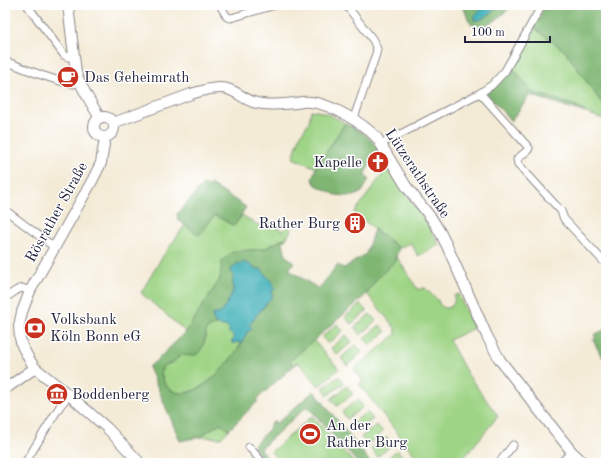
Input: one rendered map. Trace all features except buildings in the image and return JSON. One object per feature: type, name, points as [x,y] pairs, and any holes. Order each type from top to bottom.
[{"type":"street","points":[[27,5],[64,55],[74,57]]},
{"type":"street","points":[[68,5],[76,73],[90,102],[100,118]]},
{"type":"street","points":[[220,5],[227,16],[231,18],[275,5]]},
{"type":"street","points":[[346,5],[373,40],[377,49],[355,115],[352,118]]},
{"type":"street","points":[[381,144],[480,93],[492,85],[505,71],[542,5]]},
{"type":"street","points":[[5,61],[63,82],[74,84],[80,82]]},
{"type":"street","name":"Lützerathstraße","points":[[113,123],[203,90],[222,88],[229,89],[250,102],[258,104],[311,102],[326,106],[360,123],[372,133],[381,144],[406,186],[432,219],[440,232],[486,336],[500,360],[572,452],[584,463]]},
{"type":"street","points":[[480,93],[529,148],[517,159],[518,164],[561,211],[564,219],[606,264]]},
{"type":"street","points":[[100,118],[109,118],[113,123],[114,129],[111,135],[105,138],[96,134],[94,128],[95,122],[100,118]]},
{"type":"street","name":"Rösrather Straße","points":[[105,138],[101,163],[30,291],[22,312],[19,333],[22,346],[35,368],[107,428],[140,463]]},
{"type":"street","points":[[5,210],[54,247]]},
{"type":"street","points":[[5,298],[16,290],[22,288],[30,291]]},
{"type":"street","points":[[5,389],[35,368]]},
{"type":"street","points":[[25,463],[60,406],[69,395]]},
{"type":"street","points":[[499,463],[513,445]]},
{"type":"street","points":[[249,447],[263,463]]},
{"type":"street","points":[[560,463],[572,452]]},
{"type":"green space","points":[[458,5],[486,5],[474,16],[499,5],[513,5],[496,20],[483,27],[471,24],[464,9]]},
{"type":"green space","points":[[546,5],[606,5],[606,109],[565,51],[533,27]]},
{"type":"green space","points":[[533,27],[565,51],[606,109],[603,119],[586,113],[576,106],[532,92],[511,66]]},
{"type":"green space","points":[[511,66],[532,92],[576,106],[586,113],[530,95],[511,121],[486,93],[500,81]]},
{"type":"green space","points":[[606,109],[606,120],[603,119]]},
{"type":"green space","points":[[311,110],[324,113],[345,123],[316,168],[293,158],[300,136],[309,122]]},
{"type":"green space","points":[[345,123],[363,133],[379,148],[364,175],[369,179],[362,192],[354,196],[336,195],[316,185],[312,179],[316,168]]},
{"type":"green space","points":[[387,168],[421,215],[439,245],[418,256],[411,243],[399,248],[354,213]]},
{"type":"green space","points":[[210,184],[246,207],[234,226],[215,215],[199,235],[178,220],[177,214],[203,185],[209,187]]},
{"type":"green space","points":[[215,215],[234,226],[242,215],[256,224],[261,225],[267,222],[283,231],[288,226],[292,229],[287,237],[264,249],[236,251],[222,267],[220,279],[186,332],[141,293],[159,262],[185,225],[199,235]]},
{"type":"green space","points":[[374,229],[399,248],[394,262],[375,281],[367,294],[290,361],[293,365],[298,362],[257,399],[258,401],[229,430],[220,423],[200,437],[180,441],[149,367],[186,332],[220,279],[222,261],[231,253],[236,251],[264,249],[287,237],[283,242],[286,256],[294,262],[289,270],[319,289],[337,265],[344,268],[366,254]],"holes":[[[243,262],[257,269],[261,269],[273,285],[271,292],[273,296],[266,302],[265,306],[259,311],[249,325],[251,328],[237,350],[218,373],[198,389],[191,392],[181,393],[168,388],[163,381],[161,373],[162,368],[174,362],[179,356],[193,356],[199,352],[204,343],[206,330],[216,325],[212,316],[214,314],[221,314],[233,291],[234,276],[231,270],[232,268],[236,264],[239,265]]]},
{"type":"green space","points":[[396,256],[418,290],[425,288],[438,300],[442,307],[448,308],[451,306],[453,304],[454,296],[458,294],[474,328],[449,340],[468,375],[498,416],[460,463],[421,463],[359,384],[363,381],[354,369],[396,334],[395,328],[367,294],[375,281],[394,262]]},
{"type":"green space","points":[[360,304],[367,311],[351,324],[345,317]]},
{"type":"green space","points":[[370,314],[376,321],[361,335],[355,327]]},
{"type":"green space","points":[[337,324],[343,331],[328,344],[322,337]]},
{"type":"green space","points":[[216,325],[228,327],[236,342],[242,343],[235,353],[217,374],[197,389],[183,393],[170,390],[163,379],[161,372],[163,366],[175,361],[179,356],[197,354],[205,341],[207,329]]},
{"type":"green space","points":[[380,325],[386,332],[370,345],[364,338]]},
{"type":"green space","points":[[606,329],[606,355],[602,357],[593,340],[596,339],[594,335]]},
{"type":"green space","points":[[346,335],[352,342],[337,355],[331,348]]},
{"type":"green space","points":[[313,340],[339,369],[319,386],[298,362],[293,365],[290,361]]},
{"type":"green space","points":[[356,345],[362,352],[347,366],[341,358]]},
{"type":"green space","points":[[339,376],[344,383],[328,395],[323,388]]},
{"type":"green space","points":[[347,386],[353,394],[337,406],[331,399]]},
{"type":"green space","points":[[314,391],[371,463],[358,463],[307,406],[260,449],[272,463],[265,463],[253,446],[270,428],[269,426],[274,421],[277,423]]},
{"type":"green space","points":[[358,399],[363,407],[347,419],[342,412]]},
{"type":"green space","points":[[367,412],[373,419],[357,431],[351,424]]},
{"type":"green space","name":"An der Rather Burg","points":[[312,416],[354,463],[281,463],[271,452]]},
{"type":"green space","points":[[220,423],[229,430],[221,438],[200,437]]},
{"type":"green space","points":[[377,425],[383,432],[367,445],[361,437]]},
{"type":"green space","points":[[387,437],[393,444],[377,457],[371,449]]},
{"type":"green space","points":[[397,450],[403,457],[396,463],[382,463]]},
{"type":"water","points":[[486,5],[499,5],[484,18],[474,20],[474,16]]},
{"type":"water","points":[[243,262],[256,269],[261,269],[275,289],[271,292],[273,296],[249,325],[252,328],[247,332],[242,343],[236,342],[233,344],[231,342],[234,339],[229,333],[228,327],[215,324],[212,315],[221,313],[232,295],[234,276],[231,270],[237,263],[239,264]]},
{"type":"place","name":"Das Geheimrath","points":[[68,77]]},
{"type":"place","name":"Kapelle","points":[[378,162]]},
{"type":"place","name":"Rather Burg","points":[[355,223]]},
{"type":"place","name":"Volksbank Köln Bonn eG","points":[[35,328]]},
{"type":"place","name":"Boddenberg","points":[[57,394]]},
{"type":"place","name":"An der Rather Burg","points":[[310,434]]}]
